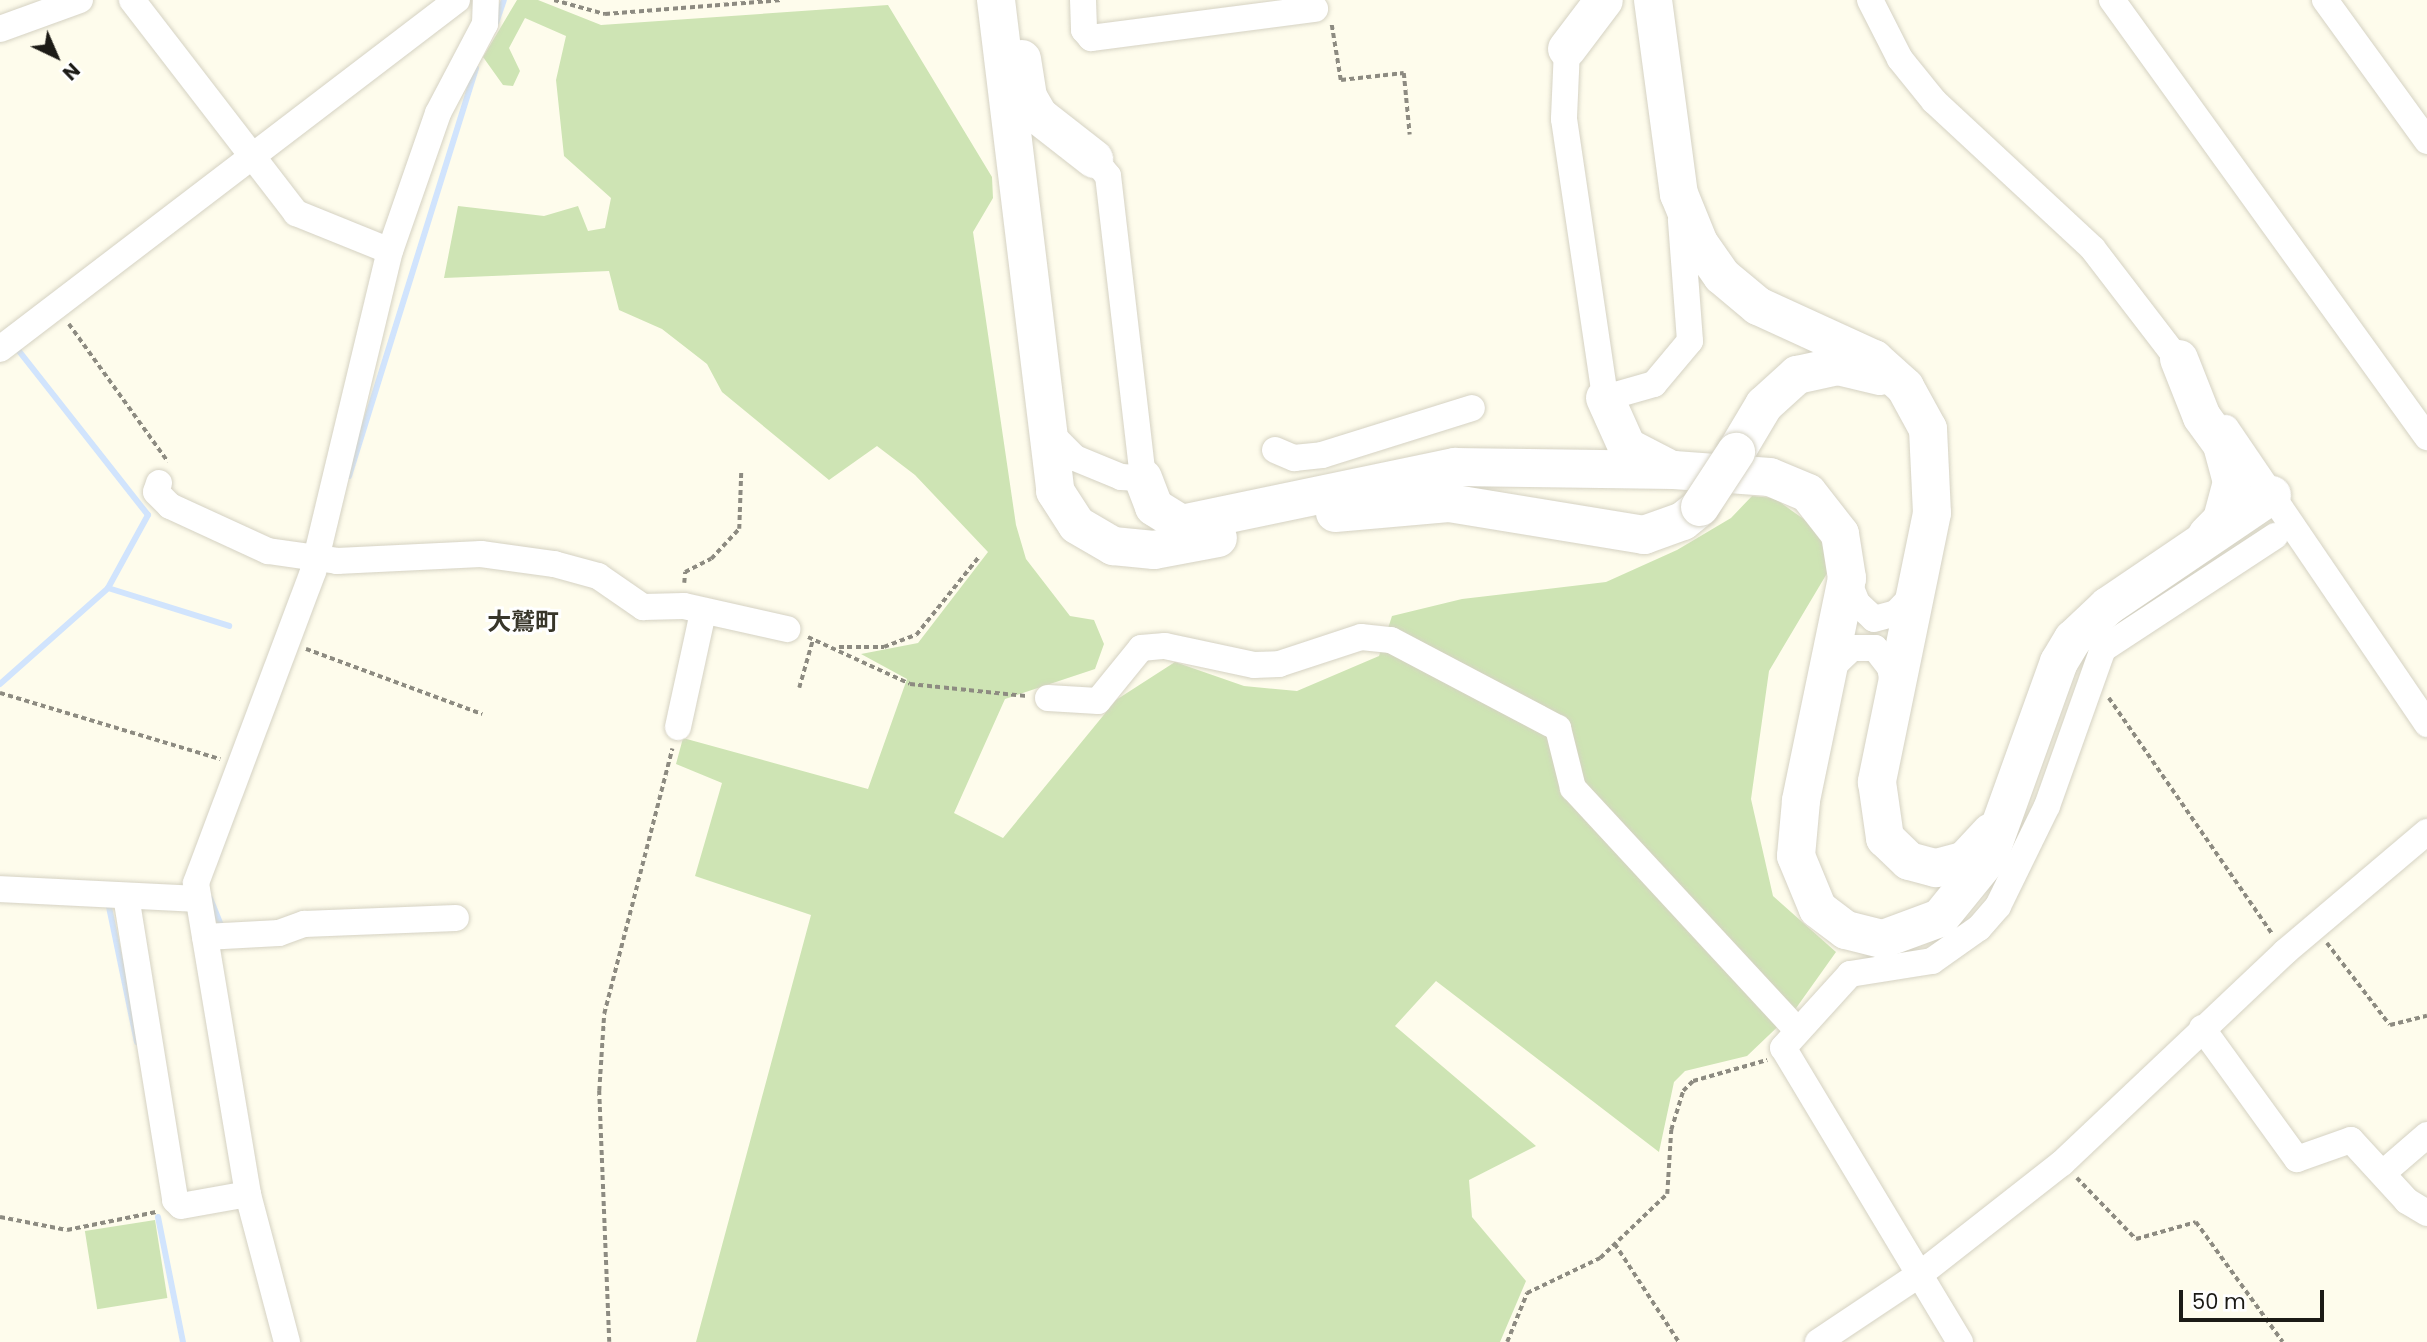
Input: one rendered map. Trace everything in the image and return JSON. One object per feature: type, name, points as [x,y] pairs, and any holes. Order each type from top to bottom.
[{"type":"highway","points":[[996,0],[1049,467],[1065,509],[1093,537],[1132,549],[1178,546],[1328,514],[1412,504],[1483,506],[1620,535],[1663,530],[1700,507],[1781,387],[1819,368],[1880,376],[1919,409]]},
{"type":"highway","points":[[1016,0],[1028,97],[1053,130],[1094,159]]},
{"type":"highway","points":[[1567,49],[1604,0]]},
{"type":"highway","points":[[1653,0],[1679,194],[1699,243],[1732,285],[1776,315],[1874,359],[1919,409],[1935,481],[1876,803],[1885,838],[1895,851],[1922,866],[1951,866],[1977,850],[2013,803]]},
{"type":"highway","points":[[2179,359],[2202,417],[2222,445],[2232,482],[2222,520],[2196,547]]},
{"type":"highway","points":[[1605,398],[1627,447],[1674,470]]},
{"type":"highway","points":[[1143,478],[1154,507],[1181,524],[1455,467],[1674,470],[1770,477],[1808,493],[1840,534],[1847,578],[1801,801],[1797,856],[1806,892],[1832,922],[1883,939],[1931,924],[1972,884],[2013,803],[2055,671],[2073,639],[2108,606],[2196,547],[2276,501]]},
{"type":"street","points":[[0,29],[80,0]]},
{"type":"street","points":[[132,0],[249,160],[296,213],[390,251]]},
{"type":"street","points":[[0,349],[457,0]]},
{"type":"street","points":[[287,1342],[248,1194],[205,937],[196,899],[198,872],[287,643],[317,556],[390,251],[429,135],[485,24],[486,0]]},
{"type":"street","points":[[1083,0],[1084,30],[1091,38],[1315,9]]},
{"type":"street","points":[[1870,0],[1900,59],[1928,94],[2078,233],[2179,359],[2427,724]]},
{"type":"street","points":[[2112,0],[2427,437]]},
{"type":"street","points":[[2325,0],[2427,141]]},
{"type":"street","points":[[1567,49],[1564,118],[1605,398],[1654,384],[1690,341],[1679,194]]},
{"type":"street","points":[[1044,427],[1075,458],[1121,477],[1143,478],[1108,176],[1094,159]]},
{"type":"street","points":[[1275,450],[1294,458],[1322,456],[1472,408]]},
{"type":"street","points":[[159,483],[156,492],[170,506],[250,546],[374,561],[481,554],[598,576],[643,607],[693,609],[787,629]]},
{"type":"street","points":[[1790,1039],[1850,974],[1932,961],[1998,906],[2047,806],[2092,674],[2118,633],[2275,536]]},
{"type":"street","points":[[1847,578],[1857,603],[1874,619],[1896,613],[1915,593]]},
{"type":"street","points":[[678,727],[693,609]]},
{"type":"street","points":[[1048,698],[1098,701],[1140,649],[1165,646],[1254,665],[1279,664],[1361,637],[1391,640],[1558,727],[1573,788],[1790,1039],[1960,1342]]},
{"type":"street","points":[[1828,671],[1852,648],[1875,648],[1890,667],[1895,689]]},
{"type":"street","points":[[1818,1342],[1923,1272],[2062,1163],[2285,952],[2427,832]]},
{"type":"street","points":[[0,889],[196,899]]},
{"type":"street","points":[[126,896],[178,1204],[248,1194]]},
{"type":"street","points":[[205,937],[279,933],[304,924],[456,918]]},
{"type":"street","points":[[2202,1028],[2297,1159],[2351,1140],[2417,1207]]},
{"type":"street","points":[[2383,1173],[2427,1135]]},
{"type":"path","points":[[554,0],[605,14],[781,0]]},
{"type":"path","points":[[1315,9],[1334,29],[1341,80],[1404,73],[1410,135]]},
{"type":"path","points":[[57,308],[168,457],[159,483]]},
{"type":"path","points":[[693,609],[685,572],[711,559],[739,529],[741,473]]},
{"type":"path","points":[[837,648],[884,647],[916,635],[978,558]]},
{"type":"path","points":[[787,629],[845,651],[910,684],[1048,698]]},
{"type":"path","points":[[799,688],[813,639]]},
{"type":"path","points":[[287,643],[482,714]]},
{"type":"path","points":[[2092,674],[2285,952]]},
{"type":"path","points":[[0,693],[239,765]]},
{"type":"path","points":[[609,1342],[599,1091],[604,1014],[678,727]]},
{"type":"path","points":[[2316,927],[2390,1025],[2427,1016]]},
{"type":"path","points":[[1507,1342],[1527,1293],[1600,1258],[1667,1194],[1671,1130],[1683,1091],[1693,1081],[1762,1063],[1790,1039]]},
{"type":"path","points":[[2062,1163],[2136,1239],[2196,1222],[2283,1342]]},
{"type":"path","points":[[0,1217],[15,1215],[67,1230],[178,1204]]},
{"type":"path","points":[[1615,1243],[1679,1342]]},
{"type":"green space","points":[[517,0],[538,0],[601,25],[888,5],[992,177],[993,198],[973,232],[1016,525],[1026,559],[1070,616],[1094,620],[1104,644],[1095,669],[1005,699],[954,813],[1003,838],[1116,700],[1175,662],[1244,686],[1297,691],[1379,656],[1392,616],[1462,599],[1606,582],[1677,550],[1731,518],[1752,496],[1774,498],[1819,530],[1829,570],[1769,671],[1751,799],[1773,896],[1836,952],[1794,1011],[1747,1056],[1685,1071],[1674,1082],[1659,1152],[1436,981],[1395,1026],[1536,1146],[1469,1180],[1472,1217],[1526,1281],[1500,1342],[696,1342],[811,915],[695,876],[722,783],[676,764],[683,738],[868,789],[907,679],[861,654],[918,643],[988,552],[915,475],[877,446],[829,480],[722,392],[707,364],[662,329],[619,310],[609,271],[444,278],[458,206],[544,216],[578,206],[588,231],[605,228],[611,198],[564,156],[556,80],[566,36],[525,18],[509,48],[520,71],[513,86],[503,85],[483,57]]},
{"type":"green space","points":[[155,1220],[167,1298],[97,1309],[85,1231]]},
{"type":"waterway","points":[[496,23],[504,0]]},
{"type":"waterway","points":[[349,476],[476,68]]},
{"type":"waterway","points":[[15,346],[148,515],[108,588]]},
{"type":"waterway","points":[[0,684],[108,588],[229,626]]},
{"type":"waterway","points":[[210,898],[221,925]]},
{"type":"waterway","points":[[109,907],[137,1042]]},
{"type":"waterway","points":[[158,1217],[183,1342]]},
{"type":"district","name":"大鷲町","points":[[523,622]]}]
